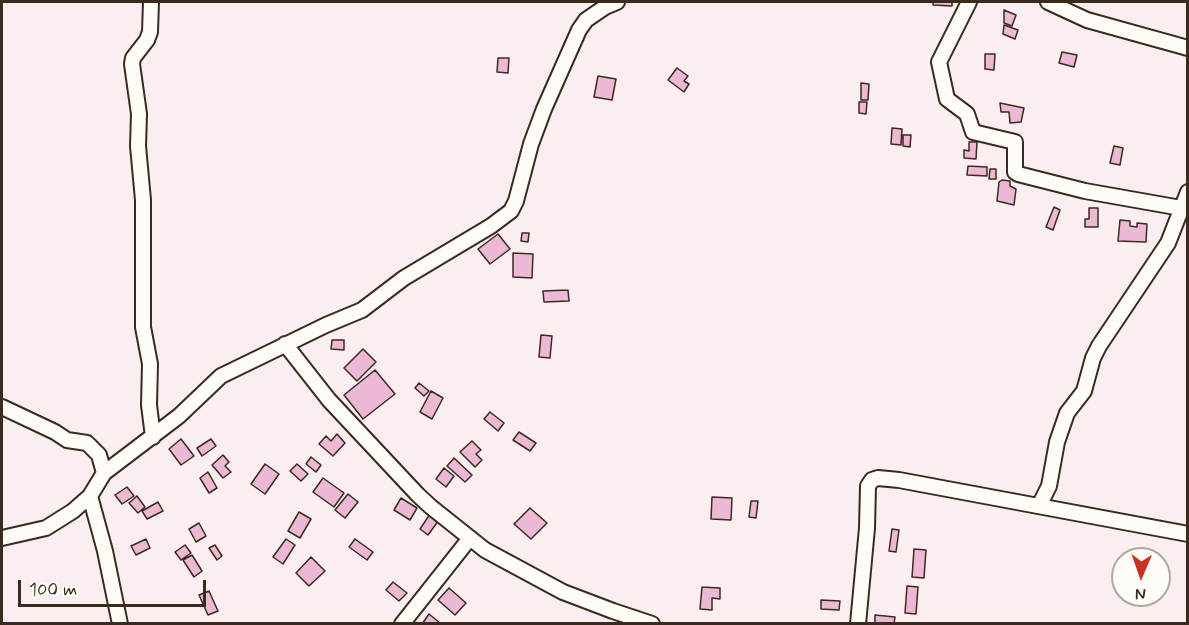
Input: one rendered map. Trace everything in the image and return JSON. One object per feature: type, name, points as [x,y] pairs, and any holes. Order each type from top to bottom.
[{"type":"street","points":[[151,2],[150,32],[147,40],[133,58],[132,64],[139,114],[138,146],[143,201],[143,327],[150,364],[149,405],[153,437]]},
{"type":"street","points":[[2,538],[46,528],[73,511],[90,496],[104,473],[187,409],[220,376],[362,310],[404,278],[491,226],[510,212],[516,201],[531,144],[544,109],[579,30],[586,20],[604,7],[617,2]]},
{"type":"street","points":[[969,2],[939,62],[947,99],[967,114],[973,132],[1015,142],[1015,172],[1018,174],[1085,191],[1181,208]]},
{"type":"street","points":[[1048,2],[1087,20],[1188,48]]},
{"type":"street","points":[[1039,506],[1049,486],[1057,442],[1066,416],[1081,396],[1099,346],[1168,243],[1188,192]]},
{"type":"street","points":[[285,344],[329,400],[418,495],[470,538],[501,560],[563,592],[652,624]]},
{"type":"street","points":[[2,407],[67,440],[87,443],[99,455],[104,473]]},
{"type":"street","points":[[858,624],[867,528],[867,494],[872,480],[882,478],[899,480],[1188,534]]},
{"type":"street","points":[[90,496],[105,551],[120,624]]},
{"type":"street","points":[[402,624],[470,538]]},
{"type":"building","points":[[933,2],[952,2],[952,6],[933,5]]},
{"type":"building","points":[[1004,10],[1016,15],[1012,26],[1004,23]]},
{"type":"building","points":[[1004,25],[1018,30],[1015,39],[1003,34]]},
{"type":"building","points":[[1062,52],[1077,55],[1074,67],[1059,63]]},
{"type":"building","points":[[985,54],[995,54],[994,70],[985,69]]},
{"type":"building","points":[[498,58],[509,58],[508,73],[497,72]]},
{"type":"building","points":[[677,68],[688,76],[684,81],[689,84],[684,92],[668,80]]},
{"type":"building","points":[[598,76],[616,79],[612,100],[594,97]]},
{"type":"building","points":[[861,83],[869,84],[868,100],[861,100]]},
{"type":"building","points":[[859,102],[867,102],[866,114],[859,113]]},
{"type":"building","points":[[1000,103],[1024,108],[1021,122],[1010,123],[1009,112],[1001,112]]},
{"type":"building","points":[[892,128],[902,129],[901,145],[891,144]]},
{"type":"building","points":[[903,135],[911,135],[910,147],[903,146]]},
{"type":"building","points":[[969,142],[977,142],[976,159],[964,158],[964,150],[969,151]]},
{"type":"building","points":[[1114,146],[1123,148],[1120,165],[1110,163]]},
{"type":"building","points":[[968,166],[987,167],[987,176],[967,175]]},
{"type":"building","points":[[990,169],[996,169],[996,179],[989,179]]},
{"type":"building","points":[[1010,181],[1010,186],[1016,189],[1014,205],[997,201],[999,182]]},
{"type":"building","points":[[1054,207],[1060,210],[1053,230],[1046,227]]},
{"type":"building","points":[[1089,208],[1098,208],[1098,227],[1085,227],[1085,219],[1089,219]]},
{"type":"building","points":[[1120,220],[1130,221],[1130,226],[1137,227],[1137,223],[1147,224],[1146,242],[1118,241]]},
{"type":"building","points":[[522,233],[529,233],[528,242],[521,241]]},
{"type":"building","points":[[498,234],[510,249],[490,264],[478,249]]},
{"type":"building","points":[[513,253],[533,254],[532,278],[513,277]]},
{"type":"building","points":[[568,290],[569,301],[544,302],[543,291]]},
{"type":"building","points":[[541,335],[552,336],[550,358],[539,357]]},
{"type":"building","points":[[332,340],[344,340],[344,350],[331,349]]},
{"type":"building","points":[[363,349],[376,362],[357,381],[344,368]]},
{"type":"building","points":[[375,370],[395,394],[363,419],[344,395]]},
{"type":"building","points":[[419,383],[429,391],[424,396],[415,388]]},
{"type":"building","points":[[431,391],[443,398],[432,419],[420,412]]},
{"type":"building","points":[[490,412],[504,423],[498,431],[484,419]]},
{"type":"building","points":[[519,432],[536,443],[530,451],[513,440]]},
{"type":"building","points":[[337,434],[345,443],[333,456],[319,444],[326,436],[331,441]]},
{"type":"building","points":[[181,439],[194,456],[181,465],[169,449]]},
{"type":"building","points":[[211,439],[216,446],[202,456],[197,448]]},
{"type":"building","points":[[472,441],[481,450],[476,454],[482,460],[475,467],[460,452]]},
{"type":"building","points":[[223,455],[229,462],[225,466],[231,472],[223,478],[212,465]]},
{"type":"building","points":[[311,457],[321,465],[316,472],[306,464]]},
{"type":"building","points":[[454,458],[472,475],[465,482],[447,466]]},
{"type":"building","points":[[265,464],[279,474],[265,494],[251,484]]},
{"type":"building","points":[[297,464],[308,474],[301,481],[290,471]]},
{"type":"building","points":[[444,468],[454,476],[446,487],[436,479]]},
{"type":"building","points":[[208,472],[217,488],[209,493],[200,478]]},
{"type":"building","points":[[323,478],[344,493],[334,507],[313,492]]},
{"type":"building","points":[[127,487],[134,496],[122,504],[115,495]]},
{"type":"building","points":[[348,494],[358,502],[345,518],[335,510]]},
{"type":"building","points":[[137,496],[145,507],[138,513],[129,503]]},
{"type":"building","points":[[712,497],[732,498],[731,520],[711,519]]},
{"type":"building","points":[[401,498],[417,508],[410,520],[394,510]]},
{"type":"building","points":[[751,501],[758,501],[756,518],[749,517]]},
{"type":"building","points":[[158,502],[163,511],[147,519],[142,511]]},
{"type":"building","points":[[530,508],[547,523],[531,539],[514,524]]},
{"type":"building","points":[[299,512],[311,519],[300,538],[288,531]]},
{"type":"building","points":[[430,514],[439,520],[428,535],[420,529]]},
{"type":"building","points":[[199,523],[206,536],[196,542],[189,529]]},
{"type":"building","points":[[892,529],[899,530],[896,552],[889,551]]},
{"type":"building","points":[[146,539],[150,548],[136,555],[131,546]]},
{"type":"building","points":[[286,539],[295,545],[283,564],[273,557]]},
{"type":"building","points":[[355,539],[373,552],[367,560],[349,547]]},
{"type":"building","points":[[185,545],[191,553],[181,560],[175,552]]},
{"type":"building","points":[[215,545],[222,556],[217,560],[209,548]]},
{"type":"building","points":[[914,549],[926,550],[924,578],[912,577]]},
{"type":"building","points":[[192,555],[202,571],[194,577],[183,560]]},
{"type":"building","points":[[311,557],[325,571],[309,586],[296,573]]},
{"type":"building","points":[[393,582],[407,593],[399,601],[386,590]]},
{"type":"building","points":[[907,586],[918,587],[916,614],[905,613]]},
{"type":"building","points":[[702,587],[720,588],[720,599],[712,598],[712,610],[700,609]]},
{"type":"building","points":[[449,588],[466,603],[455,615],[438,600]]},
{"type":"building","points":[[209,591],[218,611],[208,615],[199,595]]},
{"type":"building","points":[[821,600],[840,601],[839,610],[821,609]]},
{"type":"building","points":[[429,614],[440,623],[440,624],[422,624]]},
{"type":"building","points":[[875,615],[895,617],[894,624],[875,624]]}]
